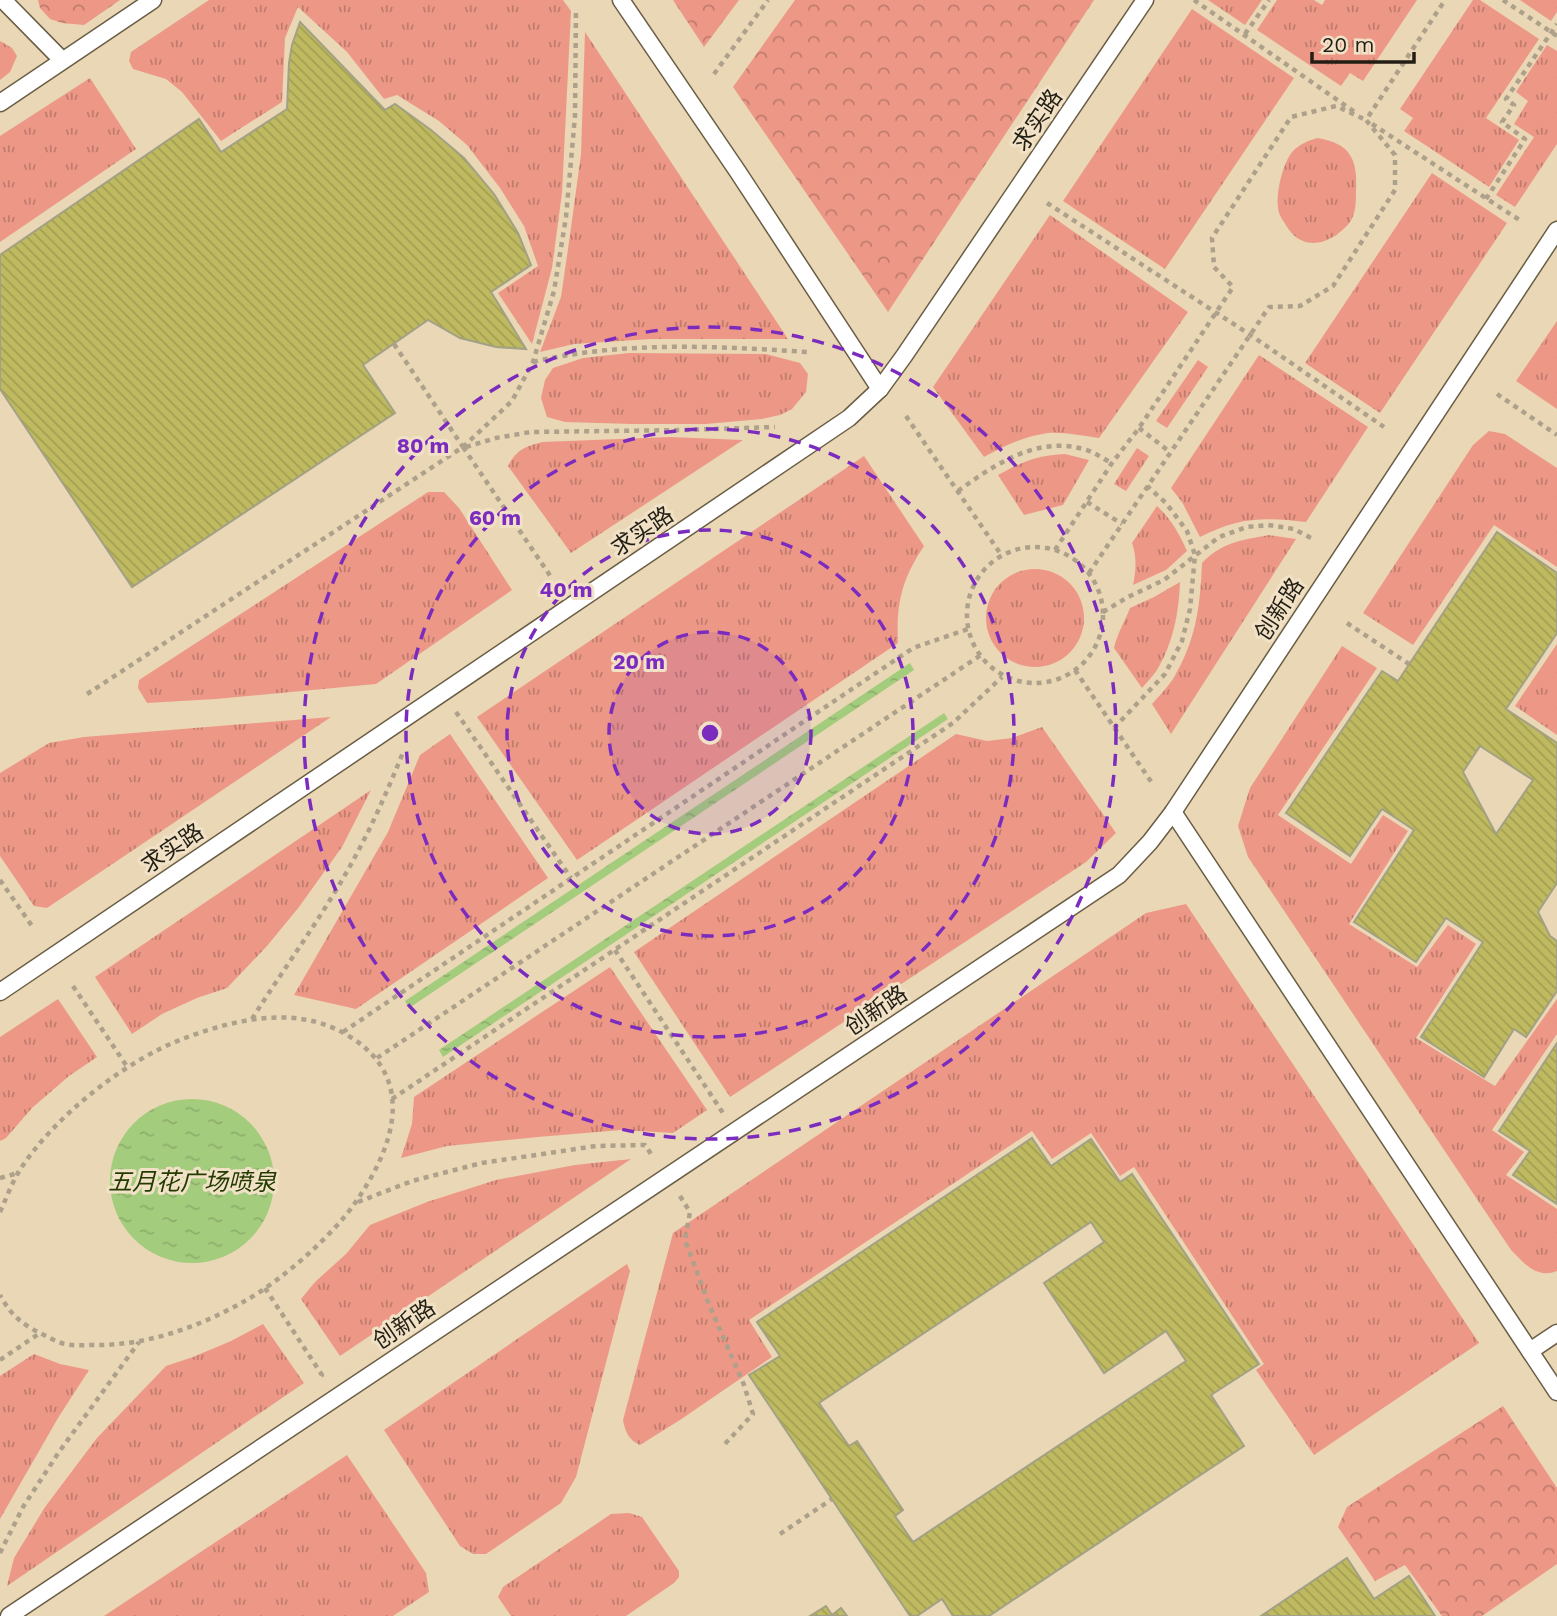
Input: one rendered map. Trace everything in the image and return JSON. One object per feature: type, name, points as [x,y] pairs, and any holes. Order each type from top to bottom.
[{"type":"lane","points":[[2,0],[62,60]]},
{"type":"lane","points":[[0,103],[153,0]]},
{"type":"lane","points":[[621,0],[880,389]]},
{"type":"lane","name":"求实路","points":[[0,992],[849,418],[880,389],[904,356],[1145,0]]},
{"type":"lane","name":"创新路","points":[[9,1616],[1119,875],[1173,812],[1557,230]]},
{"type":"lane","points":[[1173,812],[1557,1392]]},
{"type":"lane","points":[[1530,1351],[1557,1333]]},
{"type":"path","points":[[714,74],[768,0]]},
{"type":"path","points":[[1194,0],[1366,120],[1521,221]]},
{"type":"path","points":[[1245,34],[1269,0]]},
{"type":"path","points":[[1366,120],[1445,0]]},
{"type":"path","points":[[1503,0],[1557,36]]},
{"type":"path","points":[[88,694],[463,447],[512,401],[533,362],[554,291],[566,217],[575,116],[576,9]]},
{"type":"path","points":[[1486,199],[1525,139],[1502,122],[1514,105],[1506,99],[1557,24]]},
{"type":"path","points":[[1055,550],[1233,287],[1214,267],[1212,238],[1291,117],[1336,106],[1366,120],[1395,155],[1395,190],[1333,286],[1300,306],[1269,307],[1089,573]]},
{"type":"path","points":[[1047,203],[1216,312],[1384,427]]},
{"type":"path","points":[[394,344],[551,577]]},
{"type":"path","points":[[533,362],[568,354],[648,346],[741,347],[807,352]]},
{"type":"path","points":[[1497,394],[1557,435]]},
{"type":"path","points":[[906,416],[1002,556]]},
{"type":"path","points":[[463,447],[531,432],[775,426]]},
{"type":"path","points":[[1139,428],[1170,452]]},
{"type":"path","points":[[958,491],[1008,459],[1032,450],[1056,446],[1084,449],[1112,463]]},
{"type":"path","points":[[1114,728],[1165,674],[1182,641],[1189,609],[1195,555],[1187,531],[1166,503],[1147,486]]},
{"type":"path","points":[[1087,502],[1122,524]]},
{"type":"path","points":[[1103,612],[1164,579],[1219,537],[1247,527],[1268,525],[1294,529],[1311,538]]},
{"type":"path","points":[[1038,547],[1055,550],[1078,561],[1093,578],[1101,597],[1104,619],[1099,640],[1088,658],[1070,674],[1049,682],[1025,683],[1002,677],[985,661],[972,642],[967,619],[970,596],[980,575],[1002,556],[1016,549],[1038,547]]},
{"type":"path","points":[[1347,623],[1409,664]]},
{"type":"path","points":[[344,1032],[913,648],[968,629]]},
{"type":"path","points":[[377,1058],[981,655]]},
{"type":"path","points":[[1075,670],[1152,783]]},
{"type":"path","points":[[392,1099],[953,723],[1002,677]]},
{"type":"path","points":[[442,693],[570,878]]},
{"type":"path","points":[[251,1019],[355,858],[386,796],[405,749],[408,715]]},
{"type":"path","points":[[0,880],[32,926]]},
{"type":"path","points":[[615,950],[735,1131]]},
{"type":"path","points":[[73,986],[128,1068]]},
{"type":"path","points":[[0,1212],[18,1173],[47,1135],[84,1098],[128,1068],[172,1043],[212,1028],[251,1019],[292,1017],[326,1025],[344,1032],[377,1058],[391,1084],[390,1137],[357,1202],[326,1237],[265,1289],[242,1302],[157,1338],[114,1345],[64,1344],[26,1327],[7,1307],[0,1295]]},
{"type":"path","points":[[357,1202],[412,1181],[482,1163],[596,1146],[645,1145]]},
{"type":"path","points":[[0,1178],[18,1173]]},
{"type":"path","points":[[690,1212],[685,1240],[708,1303],[744,1385],[753,1414],[722,1447]]},
{"type":"path","points":[[265,1289],[322,1375],[311,1382]]},
{"type":"path","points":[[0,1360],[40,1333]]},
{"type":"path","points":[[0,1553],[23,1507],[139,1341]]},
{"type":"path","points":[[780,1534],[832,1499]]},
{"type":"shaded area","points":[[0,0],[1557,0],[1557,1616],[0,1616]]},
{"type":"green space","points":[[38,0],[120,0],[84,25],[50,19],[40,8]]},
{"type":"green space","points":[[209,0],[563,0],[571,11],[562,193],[552,268],[532,344],[498,293],[538,266],[524,226],[500,188],[467,145],[439,121],[397,95],[384,99],[347,52],[298,7],[285,38],[282,102],[221,141],[182,92],[166,79],[133,69],[129,61],[131,52]]},
{"type":"green space","points":[[673,0],[739,0],[704,47]]},
{"type":"green space","points":[[795,0],[1094,0],[888,312],[733,87]]},
{"type":"green space","points":[[1208,0],[1262,0],[1245,25]]},
{"type":"green space","points":[[1277,0],[1314,0],[1322,5],[1325,0],[1417,0],[1363,81],[1350,73],[1341,86],[1257,30]]},
{"type":"green space","points":[[1473,0],[1480,0],[1539,39],[1486,118],[1519,140],[1489,187],[1404,131],[1413,118],[1400,109]]},
{"type":"green space","points":[[1520,0],[1557,0],[1557,12],[1551,21]]},
{"type":"green space","points":[[1192,9],[1294,78],[1165,269],[1063,201]]},
{"type":"green space","points":[[585,32],[788,339],[651,339],[574,344],[540,352],[561,297],[570,235],[581,154]]},
{"type":"green space","points":[[0,41],[12,48],[17,56],[10,72],[0,80]]},
{"type":"green space","points":[[1547,45],[1557,51],[1557,144],[1515,207],[1496,195],[1534,137],[1514,124],[1528,101],[1516,92]]},
{"type":"green space","points":[[90,78],[136,149],[0,242],[0,136]]},
{"type":"green space","points":[[1317,138],[1337,144],[1350,154],[1355,170],[1356,203],[1352,219],[1341,231],[1329,239],[1309,243],[1297,238],[1281,217],[1278,193],[1289,156],[1298,146]]},
{"type":"green space","points":[[1432,173],[1507,223],[1380,413],[1305,363]]},
{"type":"green space","points":[[1050,215],[1188,312],[1099,438],[1048,433],[1015,442],[984,457],[933,387]]},
{"type":"green space","points":[[1557,321],[1557,409],[1516,381]]},
{"type":"green space","points":[[629,353],[766,354],[800,363],[808,374],[806,392],[792,409],[762,419],[706,424],[632,424],[565,422],[547,417],[541,398],[545,380],[553,368],[583,358]]},
{"type":"green space","points":[[1259,355],[1368,427],[1306,522],[1251,520],[1214,530],[1200,537],[1182,502],[1171,488]]},
{"type":"green space","points":[[1198,360],[1208,367],[1167,428],[1156,421]]},
{"type":"green space","points":[[1489,431],[1505,434],[1557,468],[1557,567],[1494,525],[1413,645],[1363,613],[1473,445]]},
{"type":"green space","points":[[670,437],[743,440],[571,553],[508,466],[522,449],[542,442]]},
{"type":"green space","points":[[1137,448],[1149,456],[1126,491],[1114,484]]},
{"type":"green space","points":[[1065,454],[1089,460],[1063,505],[1024,515],[998,475],[1030,460]]},
{"type":"green space","points":[[864,456],[924,546],[910,569],[902,592],[898,616],[898,643],[577,860],[477,717]]},
{"type":"green space","points":[[428,492],[444,492],[459,508],[512,590],[376,684],[147,703],[138,688],[139,680]]},
{"type":"green space","points":[[1157,506],[1174,527],[1187,551],[1166,570],[1133,585],[1136,564],[1132,543]]},
{"type":"green space","points":[[1269,535],[1296,539],[1171,734],[1152,704],[1173,679],[1192,637],[1200,595],[1202,563],[1225,546]]},
{"type":"green space","points":[[1035,569],[1054,572],[1070,583],[1081,599],[1084,618],[1081,637],[1070,653],[1054,664],[1035,667],[1016,664],[1000,653],[989,637],[986,618],[989,599],[1000,583],[1016,572]]},
{"type":"green space","points":[[1180,582],[1177,616],[1171,639],[1157,670],[1142,688],[1114,648],[1117,638],[1130,608]]},
{"type":"green space","points":[[1557,644],[1557,735],[1515,706]]},
{"type":"green space","points":[[1342,646],[1377,668],[1278,815],[1351,864],[1383,815],[1408,831],[1349,924],[1417,967],[1448,925],[1476,944],[1416,1038],[1495,1086],[1557,999],[1557,1034],[1492,1130],[1524,1152],[1506,1175],[1557,1209],[1557,1271],[1537,1271],[1511,1250],[1248,857],[1238,826],[1250,788]]},
{"type":"green space","points":[[331,717],[47,908],[34,906],[0,856],[0,773],[49,743],[84,737]]},
{"type":"green space","points":[[1042,727],[1116,833],[1086,862],[730,1097],[634,952],[956,734],[987,741],[1012,738]]},
{"type":"green space","points":[[450,734],[548,878],[356,1009],[294,995],[388,832],[420,755]]},
{"type":"green space","points":[[371,790],[342,847],[299,907],[227,988],[162,1014],[132,1034],[95,977]]},
{"type":"green space","points":[[1186,904],[1479,1343],[1314,1455],[1256,1370],[1264,1364],[1134,1167],[1120,1176],[1091,1133],[1052,1159],[1032,1131],[749,1320],[772,1357],[640,1445],[630,1438],[623,1420],[673,1233],[1146,913]]},
{"type":"green space","points":[[610,967],[707,1110],[673,1133],[621,1130],[538,1137],[447,1146],[401,1158],[412,1124],[414,1097]]},
{"type":"green space","points":[[58,999],[97,1057],[69,1076],[32,1108],[6,1138],[0,1141],[0,1037]]},
{"type":"green space","points":[[631,1159],[340,1356],[301,1299],[315,1282],[346,1254],[370,1225],[427,1202],[496,1180],[575,1165]]},
{"type":"green space","points":[[627,1264],[630,1271],[576,1477],[561,1503],[486,1554],[473,1554],[460,1546],[384,1430]]},
{"type":"green space","points":[[263,1324],[304,1383],[7,1586],[14,1558],[45,1507],[97,1438],[166,1366],[231,1341]]},
{"type":"green space","points":[[34,1354],[60,1364],[89,1370],[0,1519],[0,1376]]},
{"type":"green space","points":[[1503,1406],[1557,1488],[1557,1564],[1482,1616],[1442,1616],[1405,1565],[1375,1581],[1338,1527],[1347,1507]]},
{"type":"green space","points":[[347,1455],[426,1573],[429,1592],[393,1616],[104,1616]]},
{"type":"green space","points":[[629,1513],[642,1517],[679,1571],[679,1577],[674,1583],[626,1616],[511,1616],[498,1597],[503,1587],[611,1514]]},
{"type":"water","points":[[910,663],[914,670],[409,1008],[405,1001]]},
{"type":"water","points":[[944,713],[948,719],[443,1057],[439,1050]]},
{"type":"water","name":"五月花广场喷泉","points":[[192,1099],[223,1105],[250,1123],[268,1150],[274,1181],[268,1212],[250,1239],[223,1257],[192,1263],[161,1257],[134,1239],[116,1212],[110,1181],[116,1150],[134,1123],[161,1105]]},
{"type":"building","points":[[300,22],[385,110],[395,104],[431,130],[464,158],[494,194],[518,233],[531,265],[491,292],[526,349],[496,347],[460,338],[428,320],[363,365],[395,413],[132,587],[0,389],[0,255],[199,119],[221,152],[287,109],[289,63]]},
{"type":"building","points":[[1497,532],[1557,573],[1557,633],[1506,709],[1557,743],[1557,883],[1538,912],[1550,936],[1557,941],[1557,991],[1526,1037],[1514,1029],[1484,1077],[1421,1037],[1483,942],[1446,918],[1416,962],[1354,922],[1414,830],[1382,809],[1350,856],[1286,813],[1382,671],[1398,681]],"holes":[[[1480,746],[1533,780],[1496,834],[1463,772]]]},
{"type":"building","points":[[1557,1043],[1557,1204],[1513,1175],[1530,1151],[1499,1131]]},
{"type":"building","points":[[1032,1138],[1051,1166],[1091,1139],[1120,1182],[1132,1174],[1259,1364],[1211,1395],[1244,1446],[989,1616],[953,1616],[942,1599],[917,1616],[910,1616],[749,1375],[780,1356],[757,1322]],"holes":[[[1091,1222],[1104,1242],[1044,1283],[1104,1373],[1166,1331],[1186,1361],[913,1542],[895,1516],[903,1510],[857,1441],[849,1446],[819,1403]]]},
{"type":"building","points":[[1347,1558],[1374,1599],[1409,1576],[1435,1616],[1261,1616]]},
{"type":"building","points":[[826,1606],[832,1615],[841,1608],[847,1616],[810,1616]]}]
